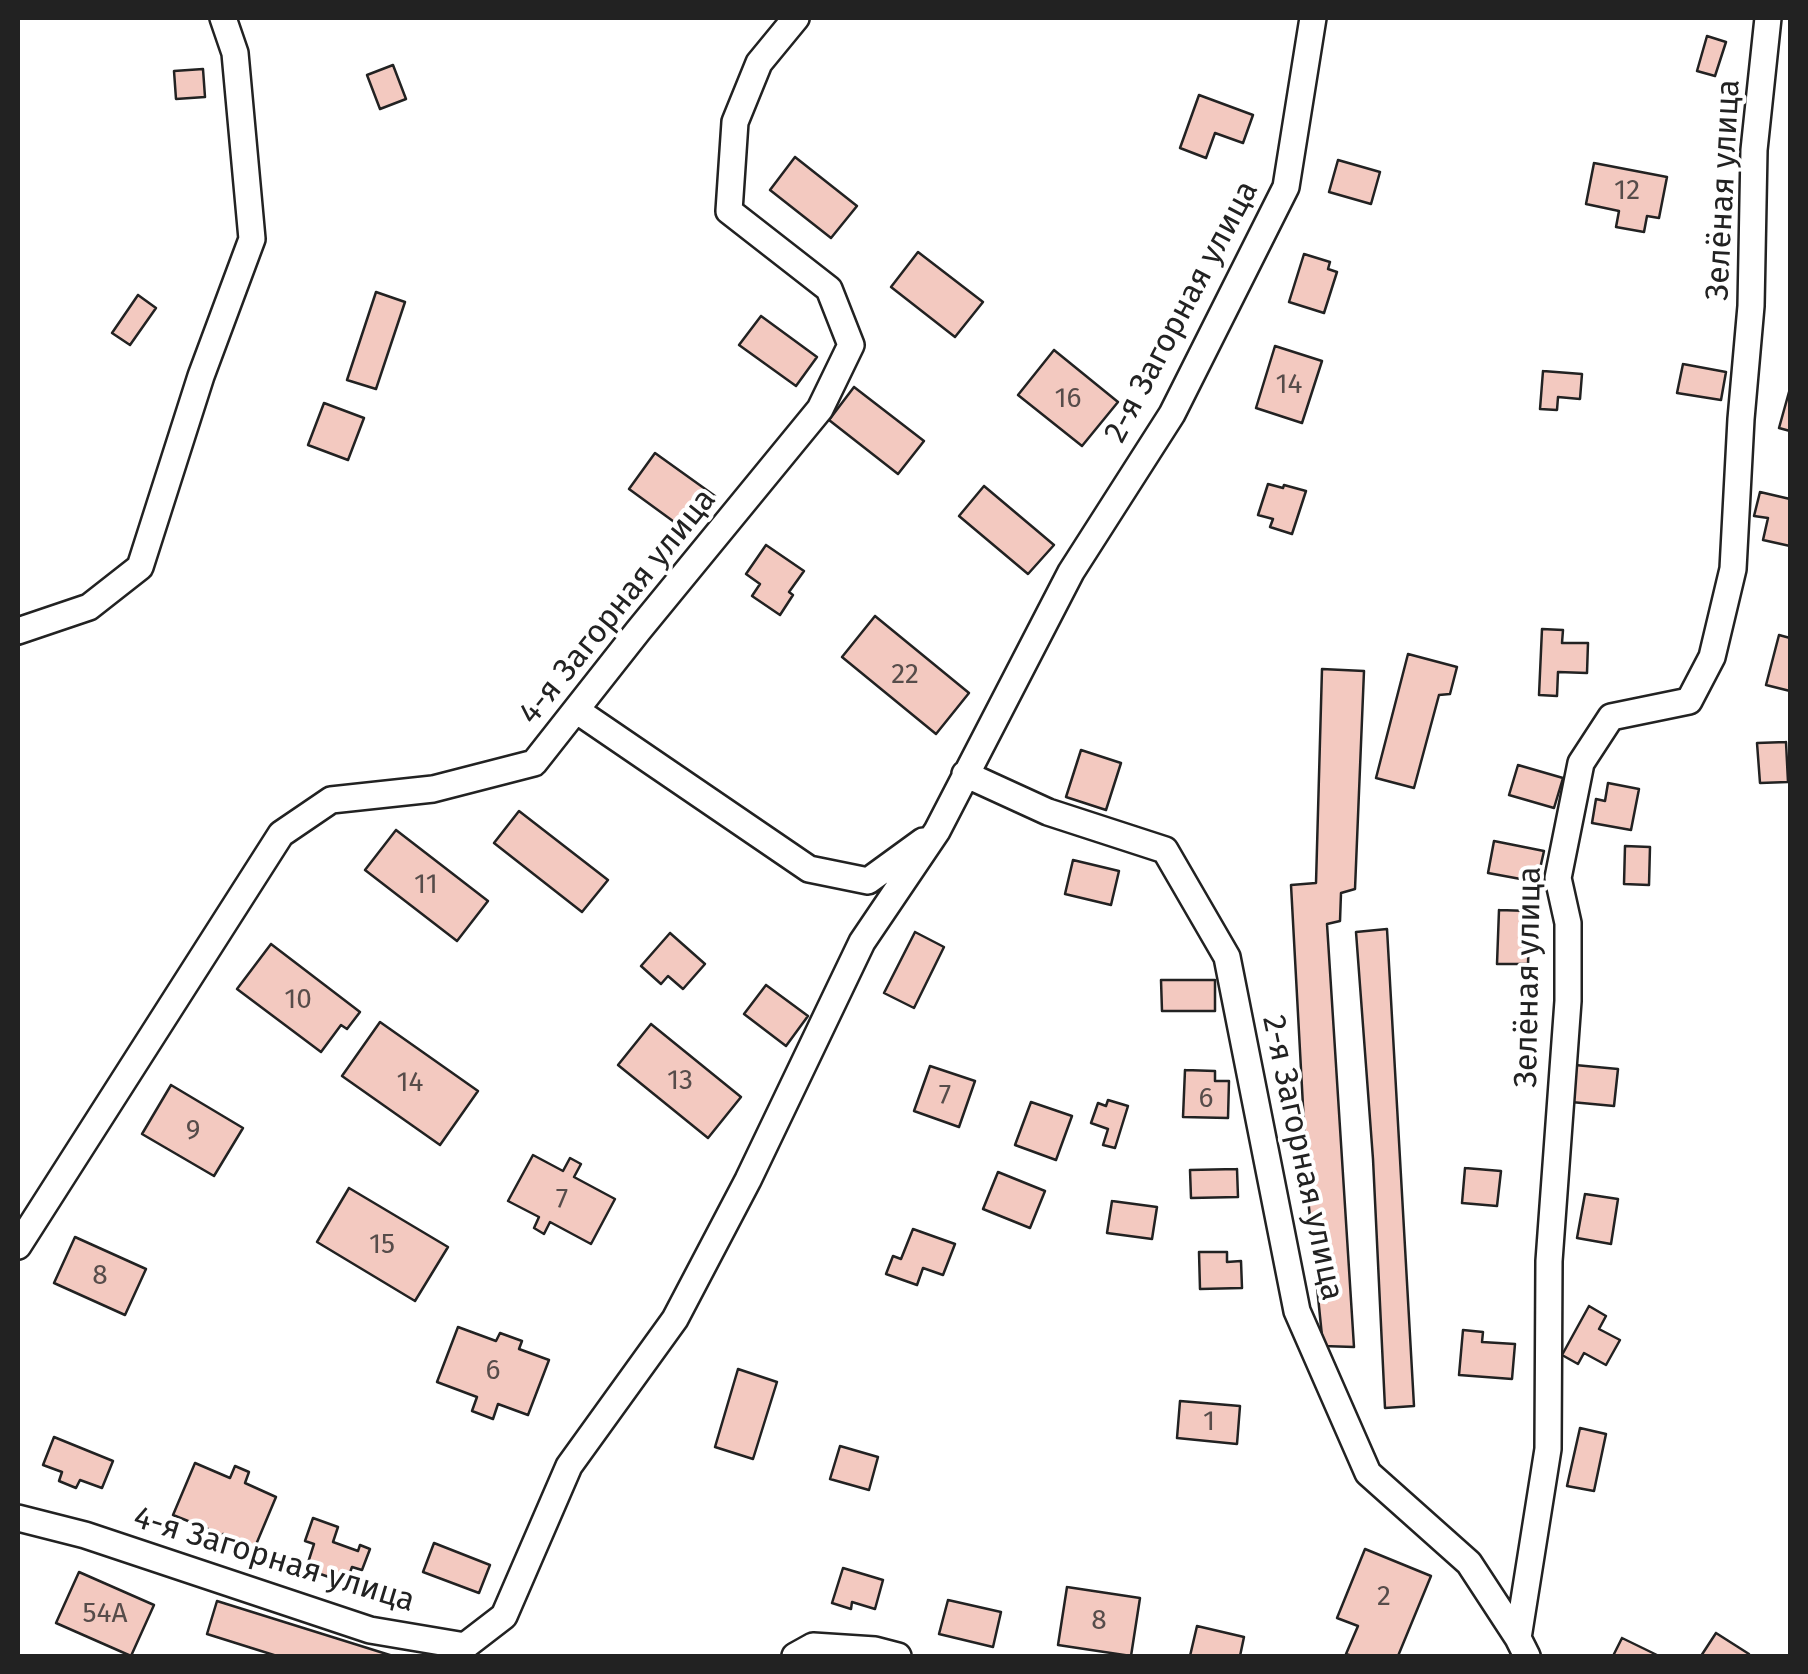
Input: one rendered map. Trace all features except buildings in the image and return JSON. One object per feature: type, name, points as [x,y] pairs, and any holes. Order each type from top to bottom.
[{"type":"street","points":[[18,631],[89,607],[140,567],[201,376],[252,239],[235,54],[223,18]]},
{"type":"street","name":"4-я Загорная улица","points":[[18,1246],[281,834],[331,800],[433,789],[534,763],[820,408],[851,345],[828,288],[729,212],[735,122],[759,62],[796,18]]},
{"type":"street","name":"2-я Загорная улица","points":[[504,1616],[570,1466],[675,1318],[748,1180],[862,942],[937,831],[1071,572],[1172,414],[1286,186],[1313,18]]},
{"type":"street","name":"Зелёная улица","points":[[1522,1647],[1548,1448],[1549,1261],[1568,1001],[1568,923],[1558,878],[1581,763],[1611,717],[1689,700],[1712,657],[1732,569],[1752,306],[1754,150],[1768,18]]},
{"type":"street","points":[[576,710],[809,869],[868,881],[937,831]]},
{"type":"street","name":"2-я Загорная улица","points":[[965,774],[1048,812],[1165,850],[1227,957],[1297,1311],[1368,1473],[1468,1563],[1522,1647]]},
{"type":"street","name":"4-я Загорная улица","points":[[18,1518],[85,1535],[370,1630],[465,1646],[504,1616]]},
{"type":"street","points":[[795,1656],[813,1646],[875,1650],[898,1656]]}]
